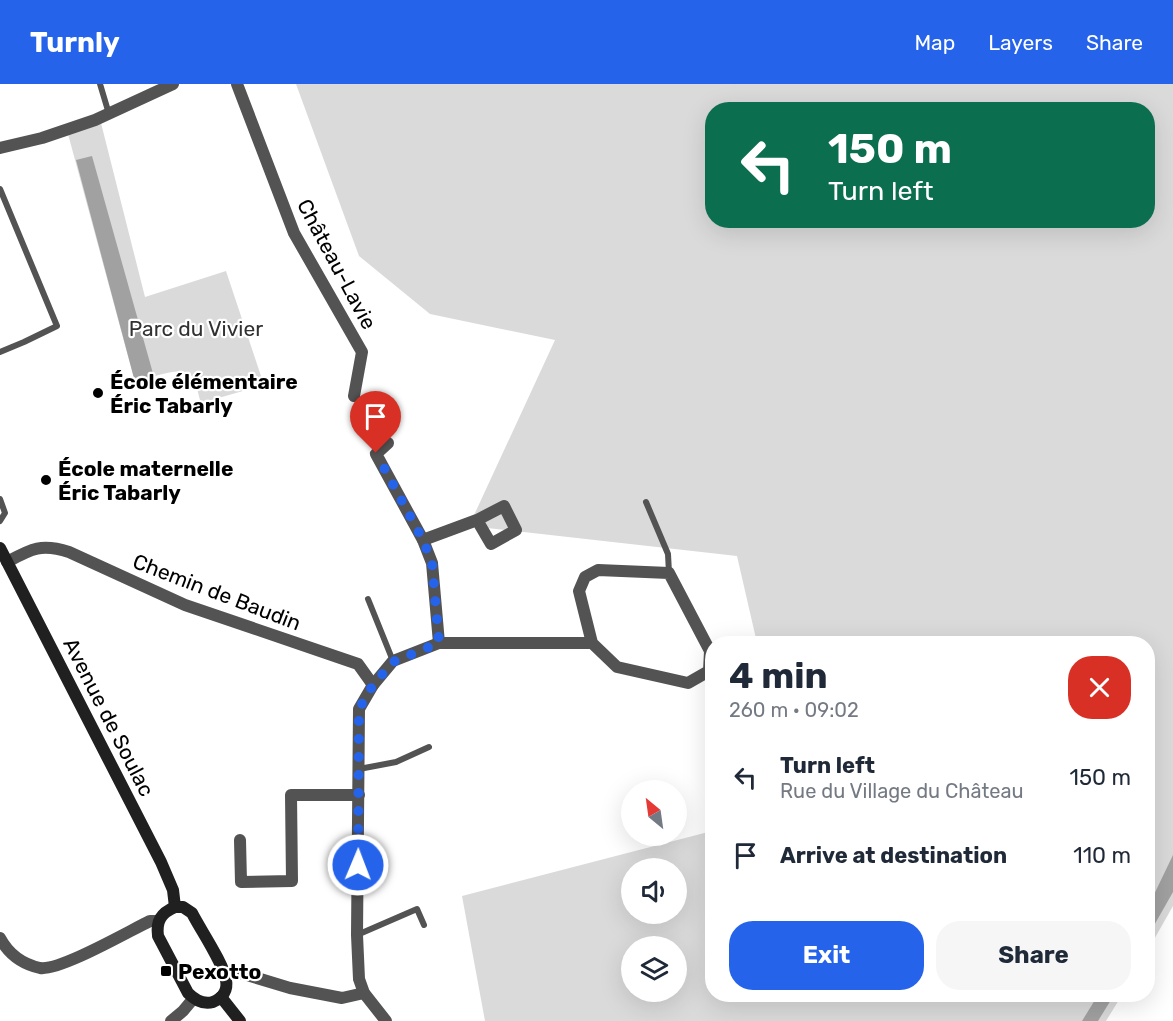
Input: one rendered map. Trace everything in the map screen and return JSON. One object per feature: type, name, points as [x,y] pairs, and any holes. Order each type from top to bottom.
[{"type":"main road","name":"Avenue de Soulac","points":[[0,548],[161,862],[173,890],[175,907]]},
{"type":"main road","points":[[175,907],[183,907],[192,914],[225,974],[226,990],[221,997],[211,1002],[194,999],[188,993],[158,936],[158,921],[166,911],[175,907]]},
{"type":"main road","points":[[221,997],[240,1021]]},
{"type":"street","points":[[0,148],[42,138],[110,114],[173,84]]},
{"type":"street","name":"Château-Lavie","points":[[237,84],[294,234],[362,352],[354,396]]},
{"type":"street","points":[[388,443],[376,453],[423,540],[432,563],[439,643]]},
{"type":"street","points":[[423,540],[477,520]]},
{"type":"street","name":"Chemin de Baudin","points":[[7,562],[21,553],[39,547],[52,547],[69,552],[185,605],[358,664],[373,685]]},
{"type":"street","points":[[705,641],[669,573],[598,570],[585,577],[579,591],[592,644],[617,667],[688,683],[705,676]]},
{"type":"street","points":[[386,1021],[364,993],[359,979],[357,935],[359,709],[373,685],[393,662],[439,643],[592,644]]},
{"type":"street","points":[[240,840],[241,882],[292,881],[291,795],[359,795]]},
{"type":"street","points":[[0,938],[14,957],[41,968],[74,960],[150,921],[158,921]]},
{"type":"street","points":[[225,974],[237,972],[290,988],[342,998],[364,993]]},
{"type":"street","points":[[171,1021],[194,999]]},
{"type":"lane","points":[[100,84],[110,114]]},
{"type":"lane","points":[[0,189],[57,326],[0,352]]},
{"type":"lane","points":[[0,499],[5,513],[0,521]]},
{"type":"lane","points":[[646,502],[668,554],[669,573]]},
{"type":"lane","points":[[368,598],[393,662]]},
{"type":"lane","points":[[359,769],[396,762],[429,747]]},
{"type":"lane","points":[[357,935],[417,909],[424,925]]},
{"type":"green space","points":[[296,84],[1173,84],[1173,906],[1155,938],[1155,636],[755,636],[737,556],[469,526],[555,340],[430,314],[359,256]]},
{"type":"green space","name":"Parc du Vivier","points":[[101,123],[145,297],[226,271],[264,385],[201,403],[195,381],[187,372],[172,372],[135,382],[68,134]]},
{"type":"green space","points":[[705,833],[705,1002],[1118,1002],[1106,1021],[485,1021],[462,896],[654,846],[687,846],[687,838]]},
{"type":"shaded area","points":[[92,156],[154,377],[135,382],[76,160]]},
{"type":"shaded area","points":[[1173,855],[1173,892],[1155,924],[1155,892]]},
{"type":"shaded area","points":[[1094,1002],[1110,1002],[1098,1021],[1082,1021]]},
{"type":"place","name":"École élémentaire Éric Tabarly","points":[[98,393]]},
{"type":"place","name":"École maternelle Éric Tabarly","points":[[46,480]]},
{"type":"place","name":"Pexotto","points":[[166,971]]},
{"type":"route","points":[[358,865],[359,709],[373,685],[393,662],[439,643],[432,563],[423,540],[376,453]]}]
